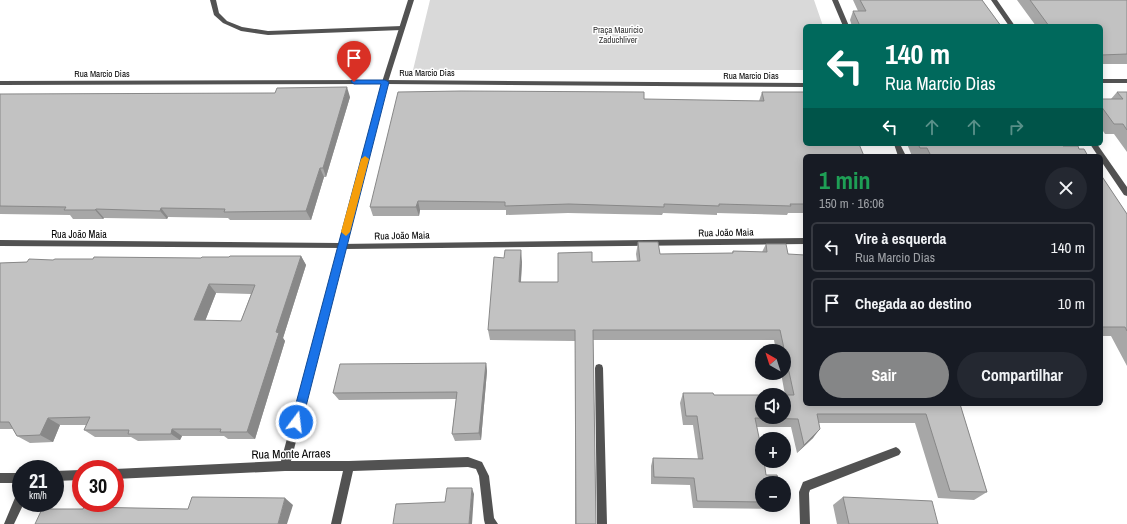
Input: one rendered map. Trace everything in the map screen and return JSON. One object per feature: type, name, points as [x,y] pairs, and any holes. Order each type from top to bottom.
[{"type":"street","points":[[213,0],[216,14],[225,22],[241,29],[261,32],[402,28]]},
{"type":"street","points":[[285,466],[385,82],[411,0]]},
{"type":"street","points":[[835,0],[845,24]]},
{"type":"street","points":[[994,0],[1011,24]]},
{"type":"street","points":[[1103,81],[1127,81]]},
{"type":"street","name":"Rua Marcio Dias","points":[[0,83],[385,82],[803,85]]},
{"type":"street","points":[[1103,158],[1127,193]]},
{"type":"street","name":"Rua João Maia","points":[[0,243],[342,246],[803,241]]},
{"type":"street","points":[[599,368],[602,524]]},
{"type":"street","points":[[805,524],[804,492],[807,486],[896,452]]},
{"type":"street","name":"Rua Monte Arraes","points":[[124,474],[285,466],[348,466],[468,462],[479,465],[484,476],[489,520],[493,524]]},
{"type":"street","points":[[336,524],[348,466]]},
{"type":"street","points":[[0,478],[12,478]]},
{"type":"street","points":[[9,524],[14,512]]},
{"type":"green space","name":"Praça Mauricio Zaduchliver","points":[[430,0],[814,0],[822,24],[803,24],[803,70],[413,70]]},
{"type":"building","points":[[860,0],[982,0],[1000,24],[859,24],[853,11],[866,11]]},
{"type":"building","points":[[1030,0],[1127,0],[1127,54],[1103,55],[1103,24],[1048,24]]},
{"type":"building","points":[[347,87],[323,168],[320,168],[306,211],[224,212],[225,209],[161,208],[160,211],[96,209],[64,210],[66,207],[0,206],[0,94],[275,93],[277,88]]},
{"type":"building","points":[[398,92],[644,92],[644,99],[764,101],[762,92],[803,92],[803,146],[860,146],[863,154],[803,154],[803,204],[790,204],[791,206],[664,204],[664,207],[569,204],[505,206],[505,202],[418,201],[416,207],[370,207]]},
{"type":"building","points":[[1117,92],[1127,92],[1127,130],[1123,124],[1114,124],[1103,109],[1103,99],[1123,99]]},
{"type":"building","points":[[919,146],[1078,146],[1079,149],[1084,149],[1087,154],[930,154],[927,148],[920,148]]},
{"type":"building","points":[[1103,178],[1127,214],[1127,331],[1125,327],[1103,327]]},
{"type":"building","points":[[638,242],[658,242],[660,254],[733,253],[733,251],[767,252],[766,244],[786,244],[788,254],[803,255],[803,406],[961,406],[987,492],[950,491],[926,414],[817,414],[820,429],[804,445],[798,419],[791,419],[791,395],[794,395],[791,380],[791,344],[783,344],[780,330],[593,330],[596,524],[576,524],[575,330],[488,330],[494,257],[504,258],[505,250],[521,250],[519,282],[558,282],[558,253],[592,252],[592,262],[640,261]]},
{"type":"building","points":[[301,256],[276,332],[279,333],[247,432],[220,432],[221,429],[172,429],[171,434],[128,434],[129,430],[84,430],[90,417],[48,418],[40,435],[17,436],[9,422],[0,422],[0,263],[27,262],[29,259],[93,259],[94,257]],"holes":[[[209,284],[255,285],[241,321],[194,320]]]},
{"type":"building","points":[[486,363],[479,433],[452,434],[457,392],[333,393],[340,364]]},
{"type":"building","points":[[683,393],[713,393],[714,395],[755,395],[755,424],[758,432],[755,432],[755,468],[765,468],[766,475],[777,476],[755,476],[755,502],[697,501],[694,478],[654,477],[653,458],[703,459],[697,416],[686,416]]},
{"type":"building","points":[[447,488],[472,488],[469,524],[393,524],[396,504],[445,502]]},
{"type":"building","points":[[192,497],[285,498],[278,524],[35,524],[41,512],[64,512],[64,509],[72,509],[72,512],[124,512],[124,508],[188,509]]},
{"type":"building","points":[[843,497],[932,501],[938,524],[849,524]]},
{"type":"slow traffic","points":[[346,232],[365,159]]},
{"type":"route","points":[[296,422],[385,82],[354,82]]}]
